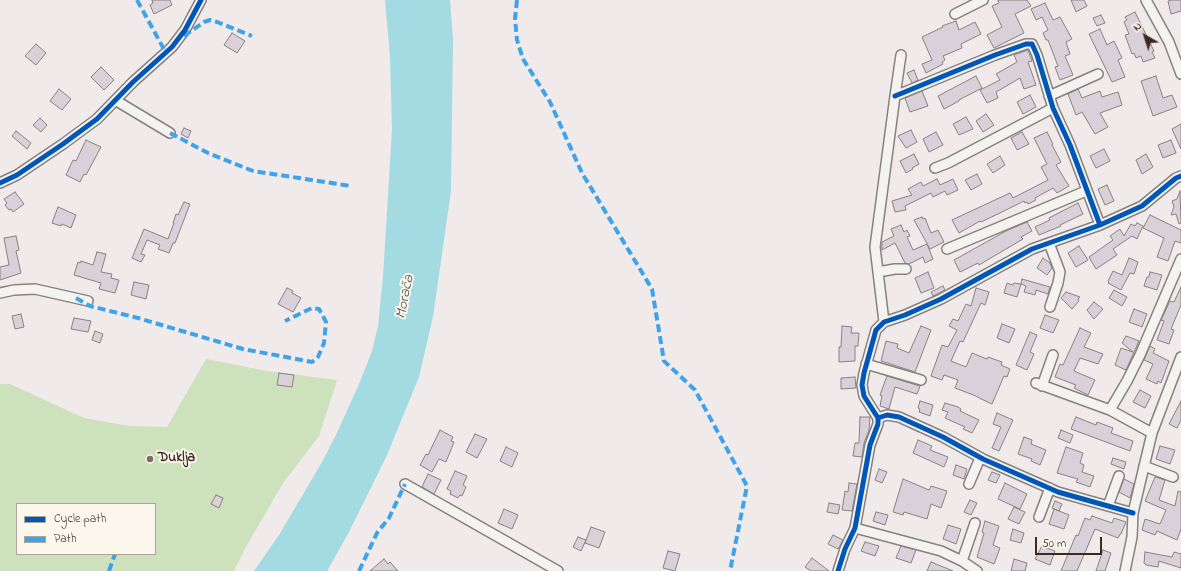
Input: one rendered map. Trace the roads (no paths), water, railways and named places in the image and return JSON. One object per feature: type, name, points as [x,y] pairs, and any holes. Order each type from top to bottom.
[{"type":"street","points":[[0,183],[17,175],[97,119],[133,82],[172,47],[185,30],[201,0]]},
{"type":"street","points":[[955,14],[982,0]]},
{"type":"street","points":[[1146,0],[1170,42],[1180,70]]},
{"type":"street","points":[[895,96],[995,55],[1026,44],[1032,44],[1037,55],[1053,108],[1070,145],[1100,225]]},
{"type":"street","points":[[884,322],[875,247],[901,55]]},
{"type":"street","points":[[1049,96],[1098,74]]},
{"type":"street","points":[[115,100],[170,133]]},
{"type":"street","points":[[934,168],[948,163],[1053,108]]},
{"type":"street","points":[[838,571],[845,549],[855,528],[870,444],[878,424],[878,418],[864,396],[862,385],[866,364],[876,330],[884,322],[905,315],[941,299],[1032,250],[1100,225],[1142,206],[1176,178],[1181,176]]},
{"type":"street","points":[[946,249],[1086,191]]},
{"type":"street","points":[[1049,243],[1060,272],[1050,307]]},
{"type":"street","points":[[1110,410],[1140,355],[1181,259]]},
{"type":"street","points":[[878,272],[906,269]]},
{"type":"street","points":[[0,293],[14,290],[35,289],[88,301]]},
{"type":"street","points":[[1053,355],[1039,384],[1110,410],[1152,433]]},
{"type":"street","points":[[1125,571],[1132,537],[1133,513],[1152,433],[1178,373],[1181,357]]},
{"type":"street","points":[[866,364],[921,380]]},
{"type":"street","points":[[878,418],[887,415],[899,417],[943,437],[980,458],[1050,488],[1133,513]]},
{"type":"street","points":[[969,484],[980,458]]},
{"type":"street","points":[[1144,466],[1173,477]]},
{"type":"street","points":[[1108,506],[1119,476]]},
{"type":"street","points":[[405,484],[558,571]]},
{"type":"street","points":[[1039,517],[1050,488]]},
{"type":"street","points":[[962,561],[975,523]]},
{"type":"street","points":[[855,528],[941,551],[962,561],[977,571]]},
{"type":"water","name":"Morača","points":[[385,0],[450,0],[453,39],[451,191],[433,317],[419,377],[387,455],[349,532],[327,571],[254,571],[279,535],[322,462],[336,435],[372,351],[378,326],[383,276],[392,130],[390,57]]},
{"type":"place","name":"Duklja","points":[[150,459]]}]
